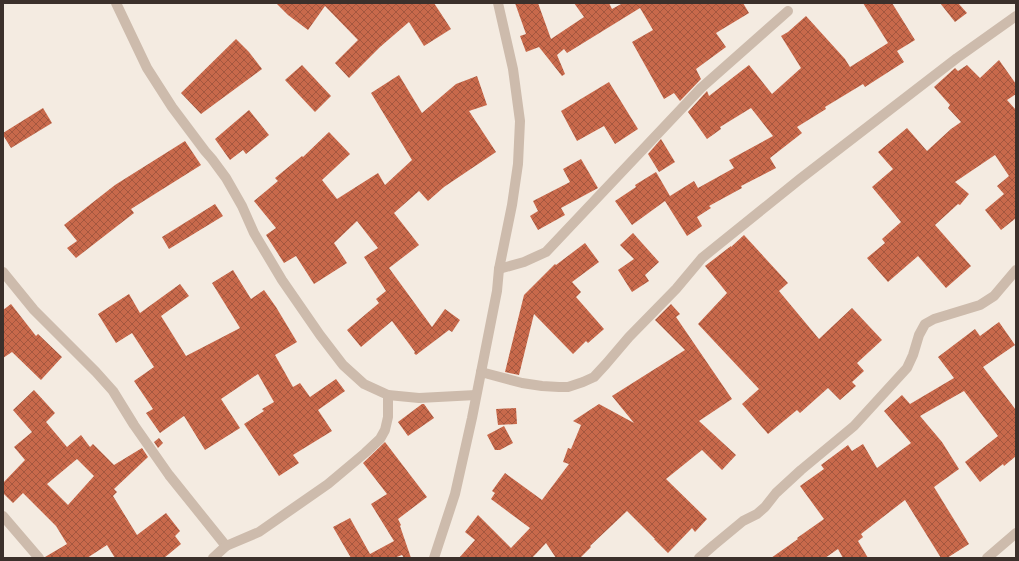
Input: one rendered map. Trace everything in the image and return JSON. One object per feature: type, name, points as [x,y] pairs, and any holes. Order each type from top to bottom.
[{"type":"street","points":[[116,3],[147,68],[172,107],[212,158],[230,185],[242,206],[254,233],[286,286],[320,336],[343,364],[364,384],[388,395],[419,398],[476,395]]},
{"type":"street","points":[[434,558],[455,494],[497,291],[498,269],[512,205],[518,164],[520,121],[513,69],[498,3]]},
{"type":"street","points":[[498,269],[524,262],[546,252],[701,88],[788,11]]},
{"type":"street","points":[[481,372],[522,383],[559,387],[568,387],[594,377],[629,337],[676,289],[702,258],[832,155],[958,58],[1016,16]]},
{"type":"street","points":[[699,558],[743,521],[757,514],[765,507],[776,493],[801,470],[854,426],[907,368],[919,335],[925,324],[934,319],[980,305],[994,296],[1016,270]]},
{"type":"street","points":[[3,272],[34,310],[113,391],[134,425],[169,475],[226,546]]},
{"type":"street","points":[[213,558],[226,546],[259,532],[328,484],[365,453],[380,439],[385,430],[388,417],[388,395]]},
{"type":"street","points":[[3,516],[39,558]]},
{"type":"street","points":[[987,558],[1016,533]]},
{"type":"building","points":[[276,3],[434,3],[451,29],[424,46],[409,22],[380,47],[349,78],[335,63],[358,40],[325,6],[308,30],[288,15]]},
{"type":"building","points":[[515,3],[538,3],[551,39],[584,17],[574,3],[609,3],[612,9],[623,3],[743,3],[749,13],[716,33],[726,47],[696,69],[701,79],[680,101],[674,93],[664,99],[632,42],[653,30],[640,8],[567,53],[564,49],[557,55],[565,74],[562,76],[539,47],[526,52],[520,36],[526,34]]},
{"type":"building","points":[[863,3],[892,3],[915,40],[897,51],[904,62],[865,87],[863,84],[825,107],[826,109],[797,127],[802,133],[770,158],[776,168],[741,186],[742,188],[709,206],[711,208],[697,217],[702,226],[687,236],[665,201],[632,225],[615,201],[636,187],[635,185],[656,172],[670,196],[694,181],[698,188],[734,168],[729,160],[773,136],[751,108],[720,127],[721,129],[707,139],[688,112],[707,91],[709,96],[749,65],[772,94],[801,68],[781,36],[788,32],[806,16],[845,59],[850,67],[888,43]]},
{"type":"building","points":[[940,3],[958,3],[967,13],[955,22]]},
{"type":"building","points":[[236,39],[249,52],[262,69],[201,114],[181,93]]},
{"type":"building","points":[[999,60],[1016,84],[1016,94],[1007,100],[1016,110],[1016,218],[1001,230],[985,210],[1004,194],[997,186],[1009,176],[995,155],[955,182],[969,194],[960,205],[958,204],[935,225],[971,266],[946,288],[918,256],[888,282],[867,258],[885,243],[882,239],[901,222],[872,187],[893,169],[878,152],[907,128],[927,151],[961,122],[948,108],[950,105],[934,87],[955,68],[958,71],[967,65],[980,78]]},
{"type":"building","points":[[302,65],[331,96],[315,112],[285,80]]},
{"type":"building","points":[[399,75],[422,113],[456,84],[477,76],[487,105],[469,111],[496,152],[444,187],[428,201],[419,191],[394,213],[419,245],[389,268],[432,327],[445,309],[460,320],[452,332],[449,330],[416,355],[392,321],[361,347],[347,330],[379,303],[376,299],[386,291],[364,257],[378,248],[357,221],[334,243],[347,263],[314,284],[296,256],[284,263],[266,235],[276,228],[254,201],[278,181],[275,178],[302,156],[303,157],[329,132],[350,154],[322,180],[337,199],[378,173],[385,185],[412,160],[371,93]]},
{"type":"building","points":[[609,82],[638,129],[615,144],[604,126],[577,141],[561,111]]},
{"type":"building","points":[[43,108],[52,123],[11,148],[3,133]]},
{"type":"building","points":[[249,110],[269,135],[246,154],[243,150],[230,160],[215,139]]},
{"type":"building","points":[[661,139],[675,162],[659,172],[648,154]]},
{"type":"building","points":[[185,141],[201,165],[131,209],[134,213],[76,258],[67,248],[77,241],[64,225],[115,185]]},
{"type":"building","points":[[581,159],[598,188],[561,208],[565,215],[538,230],[530,216],[538,211],[533,201],[570,182],[563,169]]},
{"type":"building","points":[[215,204],[223,216],[169,249],[162,237]]},
{"type":"building","points":[[633,233],[659,262],[645,275],[649,281],[632,292],[618,270],[634,259],[620,245]]},
{"type":"building","points":[[744,235],[788,283],[779,291],[819,339],[852,308],[882,340],[857,363],[864,371],[852,382],[856,386],[840,400],[828,388],[800,413],[797,410],[768,434],[742,404],[759,389],[698,324],[727,293],[705,266],[731,247]]},
{"type":"building","points":[[585,243],[599,262],[572,282],[581,292],[576,297],[604,329],[588,343],[586,341],[573,354],[534,314],[519,375],[505,372],[524,295],[555,264],[556,265]]},
{"type":"building","points":[[233,270],[251,299],[264,290],[297,342],[275,355],[293,387],[300,383],[310,397],[336,379],[345,391],[318,410],[332,431],[293,455],[299,463],[279,476],[244,424],[264,411],[262,409],[274,402],[258,374],[221,399],[240,428],[205,450],[184,416],[160,433],[146,413],[153,409],[134,381],[154,367],[132,333],[116,343],[98,314],[129,294],[140,313],[180,284],[189,296],[161,316],[186,356],[240,328],[212,283]]},
{"type":"building","points":[[11,304],[36,336],[38,334],[62,357],[41,380],[12,352],[3,358],[3,310]]},
{"type":"building","points":[[671,304],[680,314],[676,317],[732,399],[699,421],[736,455],[722,470],[702,450],[666,479],[707,519],[695,532],[692,528],[668,553],[627,511],[590,546],[591,547],[580,558],[556,558],[546,543],[532,558],[459,558],[475,540],[465,532],[478,515],[511,548],[530,528],[491,499],[495,493],[492,491],[505,473],[542,500],[569,464],[563,462],[568,448],[571,449],[581,425],[573,421],[599,404],[634,423],[612,396],[685,350],[655,320]]},
{"type":"building","points":[[999,322],[1015,345],[983,367],[1016,410],[1016,456],[980,482],[965,462],[998,436],[964,391],[920,416],[942,442],[959,469],[934,487],[969,544],[947,558],[941,558],[905,500],[861,534],[863,537],[858,541],[868,558],[843,558],[838,549],[825,558],[771,558],[824,519],[800,486],[824,469],[821,465],[848,445],[852,451],[863,444],[877,468],[911,443],[884,411],[902,395],[910,404],[954,378],[938,357],[975,329],[980,336]]},
{"type":"building","points":[[34,390],[55,413],[46,422],[67,447],[81,435],[90,447],[93,444],[114,465],[142,448],[148,457],[114,489],[117,492],[113,496],[137,535],[166,513],[180,531],[175,536],[181,544],[164,558],[115,558],[107,545],[87,558],[45,558],[67,544],[56,526],[23,493],[13,503],[3,493],[3,483],[25,460],[14,447],[32,432],[13,410]],"holes":[[[77,459],[94,476],[68,505],[47,484]]]},
{"type":"building","points":[[424,404],[434,418],[408,436],[398,422]]},
{"type":"building","points":[[516,408],[517,424],[498,425],[496,409]]},
{"type":"building","points":[[504,426],[513,443],[500,450],[495,450],[487,435]]},
{"type":"building","points":[[159,438],[163,443],[158,448],[154,442]]},
{"type":"building","points":[[385,442],[427,497],[398,519],[411,558],[404,558],[402,555],[394,558],[351,558],[333,527],[350,518],[370,554],[394,541],[371,504],[387,494],[363,463]]}]
